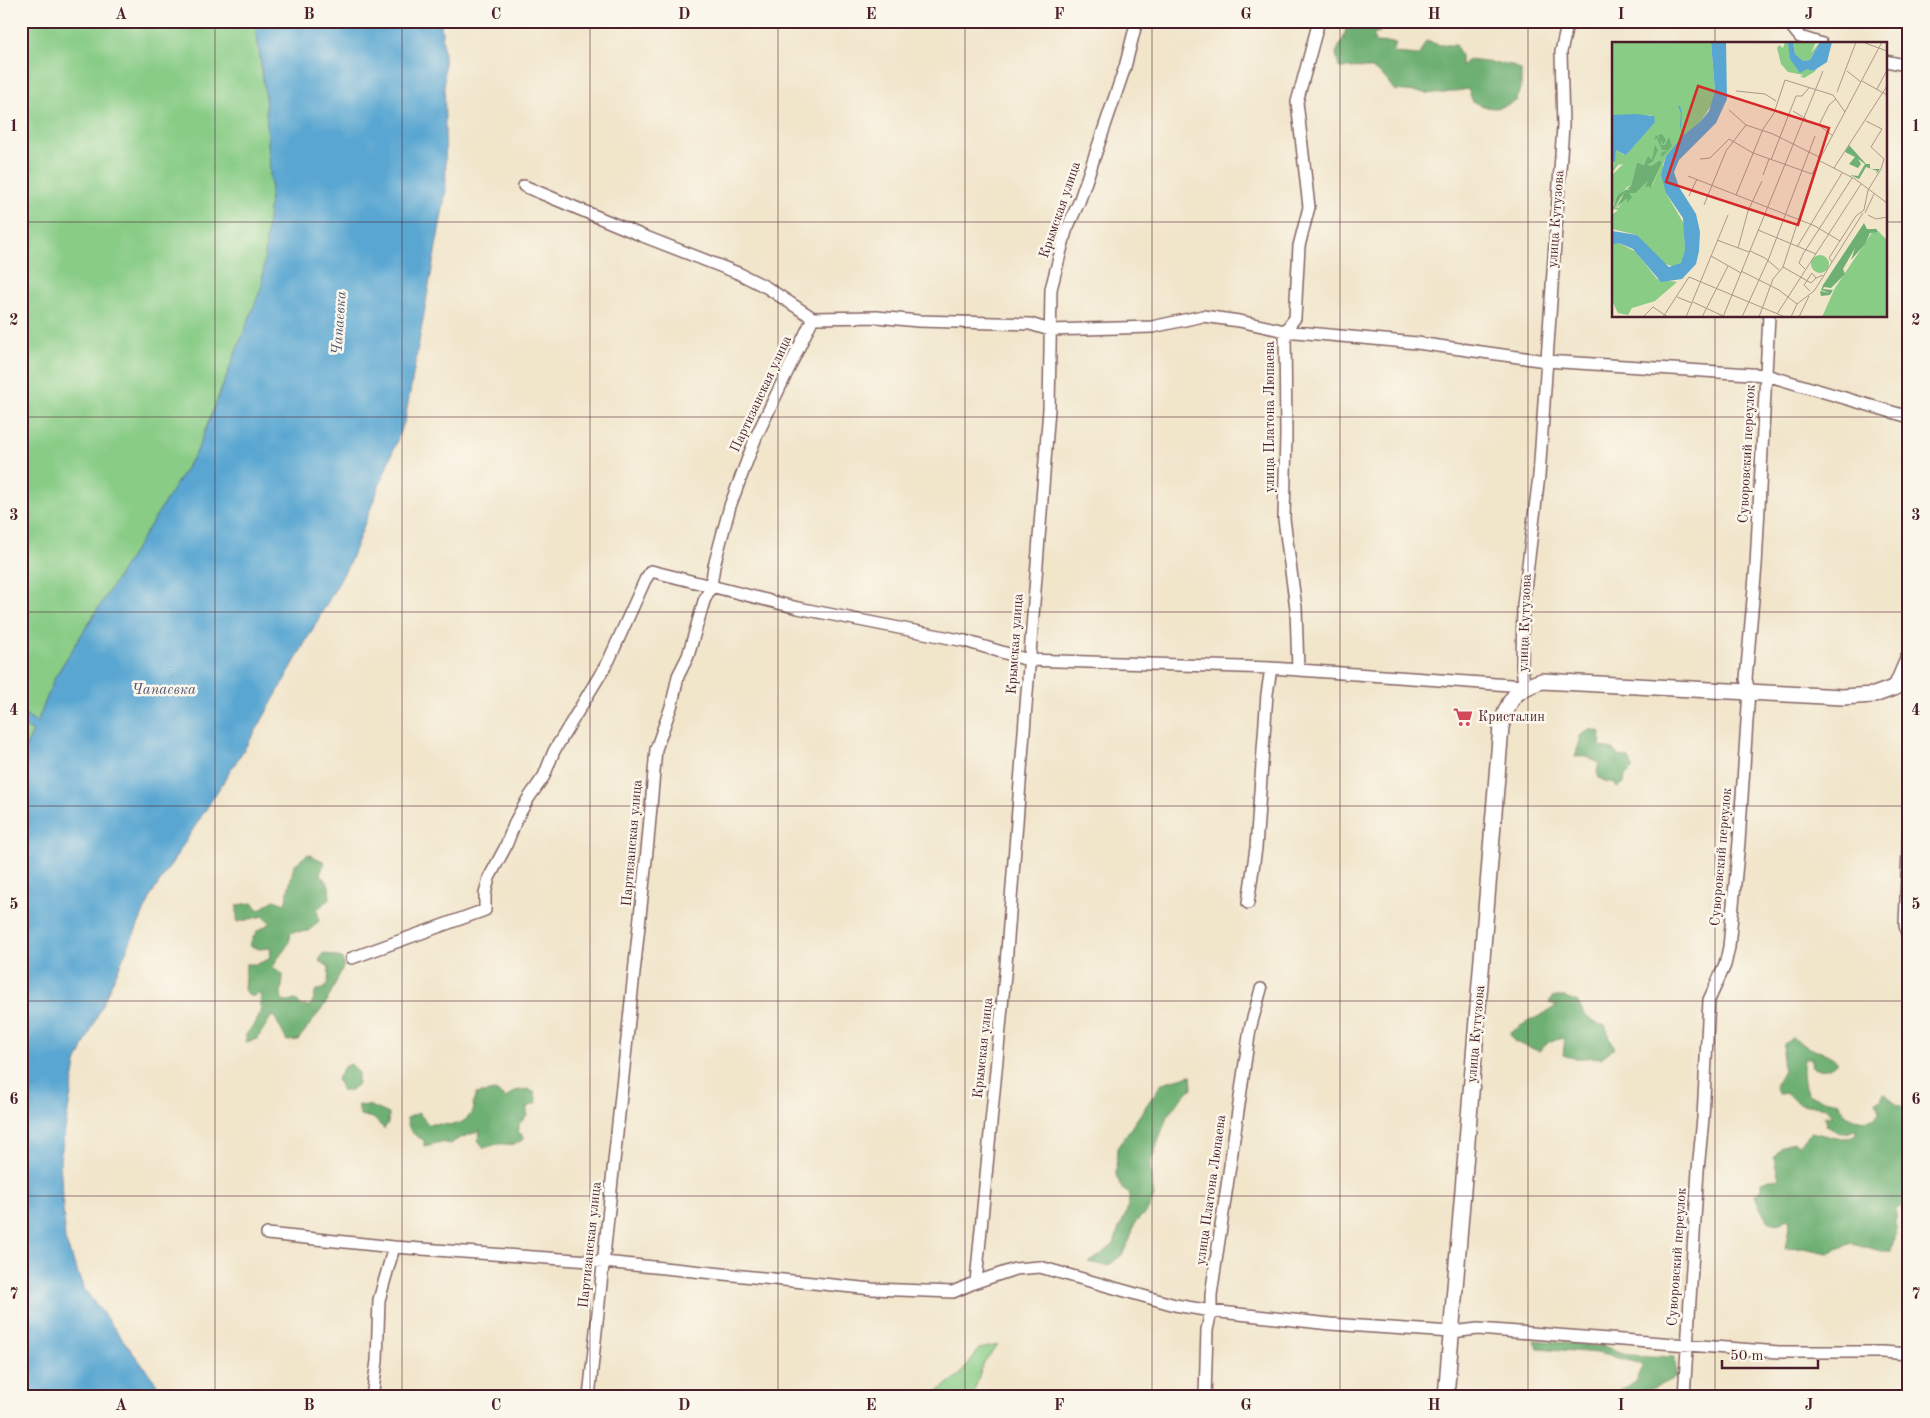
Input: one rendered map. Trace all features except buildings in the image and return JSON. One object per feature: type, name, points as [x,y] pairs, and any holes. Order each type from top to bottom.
[{"type":"street","name":"Крымская улица","points":[[976,1282],[1006,964],[1028,660],[1049,408],[1050,289],[1066,231],[1079,202],[1125,67],[1135,21]]},
{"type":"street","name":"улица Платона Люпаева","points":[[1298,670],[1296,608],[1284,519],[1286,435],[1285,330],[1295,318],[1300,246],[1309,207],[1297,102],[1318,21]]},
{"type":"street","name":"улица Кутузова","points":[[1446,1397],[1501,727],[1507,704],[1524,686],[1522,666],[1523,605],[1539,476],[1563,126],[1561,52],[1568,21]]},
{"type":"street","points":[[1787,21],[1800,37],[1816,42]]},
{"type":"street","points":[[1888,61],[1909,66]]},
{"type":"street","points":[[524,186],[643,236],[738,273],[766,287],[813,318],[877,317],[918,321],[1030,324],[1050,330],[1152,327],[1203,316],[1285,330],[1417,343],[1546,361],[1766,375],[1909,417]]},
{"type":"street","name":"Партизанская улица","points":[[589,1397],[656,750],[672,704],[678,676],[688,656],[704,601],[711,586],[714,566],[730,506],[756,437],[813,318]]},
{"type":"street","name":"Суворовский переулок","points":[[1684,1397],[1709,1000],[1725,965],[1729,947],[1739,842],[1749,691],[1746,679],[1756,565],[1769,318]]},
{"type":"street","points":[[352,958],[485,910],[485,894],[489,878],[505,848],[516,820],[544,776],[554,751],[609,660],[645,580],[652,571],[798,608],[965,641],[1028,660],[1271,668],[1524,686],[1542,681],[1842,697],[1874,695],[1896,687],[1909,656]]},
{"type":"street","points":[[1248,903],[1256,848],[1271,668]]},
{"type":"street","points":[[1909,827],[1905,925],[1909,943]]},
{"type":"street","name":"улица Платона Люпаева","points":[[1205,1397],[1207,1330],[1211,1311],[1211,1295],[1250,1029],[1261,989]]},
{"type":"street","points":[[267,1234],[394,1247],[604,1262],[872,1289],[953,1292],[1015,1269],[1040,1267],[1175,1305],[1211,1311],[1330,1324],[1451,1332],[1478,1329],[1779,1352],[1882,1352],[1909,1354]]},
{"type":"street","points":[[372,1397],[377,1361],[379,1300],[394,1247]]},
{"type":"green space","points":[[21,21],[255,21],[265,94],[271,187],[262,286],[197,451],[55,677],[37,723],[21,713]]},
{"type":"green space","points":[[1348,21],[1360,21],[1380,32],[1373,34],[1375,42],[1396,43],[1393,53],[1419,55],[1426,41],[1440,45],[1456,45],[1461,56],[1461,66],[1468,60],[1512,65],[1521,70],[1521,85],[1516,101],[1504,106],[1490,108],[1473,102],[1468,89],[1438,94],[1394,90],[1388,81],[1377,71],[1365,68],[1339,68],[1336,53],[1344,37]]},
{"type":"green space","points":[[21,724],[33,732],[21,756]]},
{"type":"green space","points":[[1589,729],[1601,732],[1600,746],[1615,751],[1619,756],[1629,758],[1633,768],[1625,776],[1624,783],[1617,788],[1614,782],[1607,782],[1599,778],[1597,772],[1599,764],[1591,758],[1575,757],[1580,736]]},
{"type":"green space","points":[[308,854],[325,862],[320,874],[329,885],[330,899],[317,909],[319,921],[309,931],[291,932],[286,947],[275,963],[273,968],[283,975],[281,993],[283,1002],[296,1000],[301,1006],[310,1006],[316,990],[324,989],[328,982],[329,967],[319,961],[323,953],[342,958],[344,965],[326,1003],[298,1040],[287,1041],[273,1014],[257,1039],[246,1042],[246,1034],[257,1020],[261,1006],[260,993],[251,997],[244,990],[246,964],[257,964],[269,959],[271,948],[259,949],[249,945],[257,931],[271,923],[263,916],[237,922],[237,905],[252,903],[259,910],[274,900],[285,904],[294,865]]},
{"type":"green space","points":[[1552,997],[1565,997],[1578,1002],[1588,1018],[1600,1025],[1605,1025],[1614,1048],[1601,1058],[1578,1058],[1563,1055],[1565,1038],[1550,1041],[1539,1051],[1515,1042],[1510,1034],[1557,1005],[1549,1003]]},
{"type":"green space","points":[[1792,1038],[1813,1050],[1827,1054],[1837,1062],[1828,1069],[1818,1069],[1811,1066],[1812,1058],[1805,1058],[1803,1077],[1809,1096],[1838,1102],[1846,1115],[1860,1120],[1869,1120],[1880,1111],[1876,1102],[1886,1093],[1898,1105],[1909,1106],[1909,1138],[1905,1148],[1909,1153],[1909,1202],[1896,1209],[1896,1229],[1891,1251],[1881,1251],[1852,1243],[1828,1253],[1803,1248],[1785,1249],[1790,1221],[1786,1219],[1780,1223],[1775,1223],[1770,1221],[1759,1205],[1755,1194],[1762,1190],[1762,1182],[1770,1179],[1779,1179],[1774,1158],[1781,1147],[1793,1142],[1799,1145],[1811,1132],[1839,1138],[1850,1137],[1856,1134],[1856,1129],[1840,1133],[1826,1125],[1825,1116],[1833,1116],[1827,1108],[1801,1104],[1785,1093],[1779,1094],[1775,1086],[1784,1070],[1782,1062],[1784,1044]]},
{"type":"green space","points":[[351,1064],[358,1072],[358,1084],[349,1091],[342,1091],[337,1079],[344,1067]]},
{"type":"green space","points":[[1191,1075],[1192,1088],[1177,1103],[1166,1119],[1151,1162],[1150,1171],[1154,1196],[1148,1210],[1135,1223],[1122,1255],[1108,1266],[1088,1262],[1101,1255],[1114,1244],[1126,1214],[1130,1194],[1122,1189],[1116,1175],[1117,1148],[1162,1083]]},
{"type":"green space","points":[[528,1089],[535,1093],[537,1103],[527,1107],[527,1116],[519,1124],[518,1131],[525,1138],[514,1144],[497,1144],[484,1148],[478,1140],[480,1130],[451,1144],[441,1142],[424,1146],[424,1140],[414,1134],[409,1126],[407,1118],[419,1113],[428,1124],[449,1125],[459,1123],[469,1117],[474,1110],[473,1103],[476,1094],[495,1091],[506,1098],[515,1091]]},
{"type":"green space","points":[[358,1105],[371,1106],[389,1114],[388,1123],[384,1129],[373,1118],[360,1115]]},
{"type":"green space","points":[[1534,1340],[1606,1347],[1629,1355],[1675,1357],[1676,1377],[1647,1391],[1640,1397],[1618,1397],[1620,1391],[1636,1380],[1643,1364],[1597,1353],[1538,1348]]},
{"type":"green space","points":[[998,1345],[984,1362],[972,1397],[930,1397],[960,1375],[979,1349]]},
{"type":"water","name":"Чапаевка","points":[[255,21],[441,21],[444,56],[446,191],[405,420],[349,564],[257,729],[152,894],[76,1063],[60,1160],[65,1240],[84,1289],[167,1397],[21,1397],[21,756],[33,732],[21,724],[21,713],[37,723],[55,677],[197,451],[262,286],[271,187],[265,94]]},
{"type":"place","name":"Кристалин","points":[[1463,717]]}]
